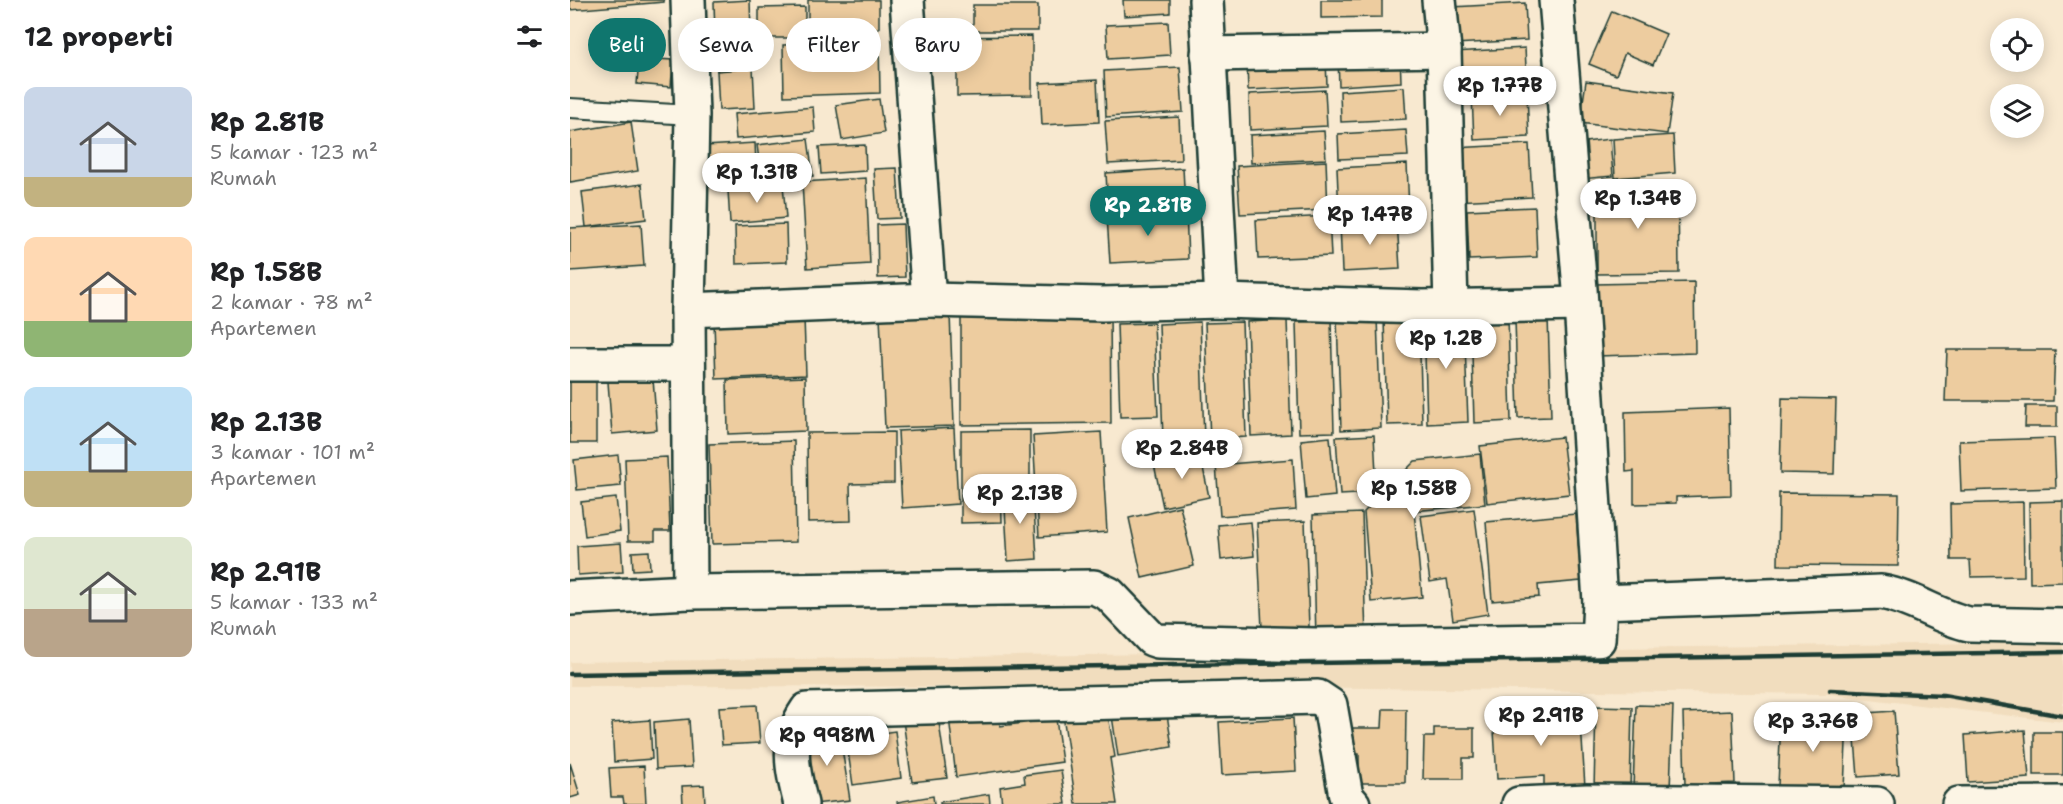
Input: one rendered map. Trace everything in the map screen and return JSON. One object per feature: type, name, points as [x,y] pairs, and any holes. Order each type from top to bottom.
[{"type":"street","points":[[688,0],[692,115],[688,310],[690,592]]},
{"type":"street","points":[[907,0],[929,300]]},
{"type":"street","points":[[1206,0],[1222,301]]},
{"type":"street","points":[[1439,0],[1444,50],[1451,306]]},
{"type":"street","points":[[570,598],[690,592],[1094,587],[1109,594],[1154,640],[1316,645],[1598,640],[1600,602],[1581,304],[1556,0]]},
{"type":"street","points":[[1208,54],[1444,50]]},
{"type":"street","points":[[688,310],[929,300],[1102,304],[1222,301],[1451,306],[1581,304]]},
{"type":"street","points":[[570,364],[688,364]]},
{"type":"street","points":[[1600,602],[1881,592],[1897,594],[1956,621],[1969,624],[2063,627]]},
{"type":"street","points":[[801,804],[791,765],[795,727],[807,710],[1318,697],[1330,705],[1346,796],[1353,804]]},
{"type":"street","points":[[1959,804],[2063,803]]},
{"type":"street","points":[[1519,804],[1877,804]]},
{"type":"lane","points":[[570,108],[692,115]]},
{"type":"shaded area","points":[[2063,642],[2063,722],[1827,694],[1295,687],[570,686],[570,662]]},
{"type":"building","points":[[570,0],[664,0],[664,2],[570,10]]},
{"type":"building","points":[[750,0],[751,18],[714,18],[714,2]]},
{"type":"building","points":[[808,0],[879,0],[879,18],[808,18]]},
{"type":"building","points":[[1123,0],[1170,0],[1170,13],[1124,16]]},
{"type":"building","points":[[1321,0],[1382,0],[1382,17],[1321,18]]},
{"type":"building","points":[[1525,3],[1527,40],[1454,44],[1452,7]]},
{"type":"building","points":[[973,5],[1038,5],[1038,31],[982,31],[982,18],[973,18]]},
{"type":"building","points":[[805,7],[805,18],[786,18],[786,38],[774,38],[774,18],[759,18],[759,8]]},
{"type":"building","points":[[1612,11],[1666,34],[1653,65],[1625,53],[1616,75],[1589,64]]},
{"type":"building","points":[[1168,22],[1170,55],[1108,59],[1106,25]]},
{"type":"building","points":[[1032,36],[1032,95],[957,96],[957,72],[982,72],[982,37]]},
{"type":"building","points":[[783,45],[786,45],[786,72],[880,72],[880,93],[784,96]]},
{"type":"building","points":[[1525,48],[1527,87],[1455,91],[1453,52]]},
{"type":"building","points":[[1400,54],[1401,82],[1339,86],[1338,58]]},
{"type":"building","points":[[666,60],[673,60],[671,87],[637,84],[638,72],[666,72]]},
{"type":"building","points":[[1326,60],[1327,86],[1248,90],[1247,64]]},
{"type":"building","points":[[1180,67],[1183,112],[1106,117],[1104,71]]},
{"type":"building","points":[[717,72],[753,72],[755,108],[719,110]]},
{"type":"building","points":[[1097,80],[1099,122],[1042,125],[1040,83]]},
{"type":"building","points":[[1586,81],[1673,93],[1667,134],[1580,123]]},
{"type":"building","points":[[1404,87],[1406,119],[1341,122],[1340,91]]},
{"type":"building","points":[[1325,90],[1327,126],[1250,130],[1249,94]]},
{"type":"building","points":[[1527,94],[1529,137],[1474,140],[1472,96]]},
{"type":"building","points":[[879,99],[884,133],[842,140],[836,105]]},
{"type":"building","points":[[813,107],[815,132],[736,139],[734,114]]},
{"type":"building","points":[[1179,117],[1181,160],[1108,164],[1105,121]]},
{"type":"building","points":[[631,122],[638,171],[570,182],[570,132]]},
{"type":"building","points":[[1406,130],[1408,156],[1339,159],[1338,134]]},
{"type":"building","points":[[1324,131],[1326,159],[1251,163],[1250,135]]},
{"type":"building","points":[[1673,135],[1675,173],[1615,178],[1613,139]]},
{"type":"building","points":[[808,139],[813,176],[762,183],[757,145]]},
{"type":"building","points":[[1610,139],[1613,176],[1581,179],[1577,143]]},
{"type":"building","points":[[755,143],[757,182],[726,184],[724,169],[707,170],[705,146]]},
{"type":"building","points":[[1529,144],[1532,197],[1456,201],[1454,148]]},
{"type":"building","points":[[865,145],[866,171],[821,174],[819,147]]},
{"type":"building","points":[[1326,161],[1328,210],[1240,214],[1237,166]]},
{"type":"building","points":[[1407,164],[1409,210],[1339,214],[1337,168]]},
{"type":"building","points":[[897,168],[900,218],[877,219],[874,169]]},
{"type":"building","points":[[1183,168],[1185,206],[1108,210],[1106,173]]},
{"type":"building","points":[[866,178],[870,264],[807,268],[802,182]]},
{"type":"building","points":[[642,184],[646,219],[586,227],[582,192]]},
{"type":"building","points":[[783,185],[786,218],[730,223],[728,190]]},
{"type":"building","points":[[1678,186],[1679,273],[1597,274],[1597,187]]},
{"type":"building","points":[[1535,207],[1537,257],[1469,260],[1467,210]]},
{"type":"building","points":[[1186,212],[1188,259],[1110,263],[1107,216]]},
{"type":"building","points":[[1329,216],[1331,256],[1258,259],[1256,220]]},
{"type":"building","points":[[1397,220],[1400,269],[1342,272],[1340,223]]},
{"type":"building","points":[[641,224],[644,266],[570,271],[570,228]]},
{"type":"building","points":[[786,224],[787,262],[736,264],[735,226]]},
{"type":"building","points":[[903,224],[905,277],[878,278],[877,225]]},
{"type":"building","points":[[1694,282],[1695,353],[1597,356],[1595,284]]},
{"type":"building","points":[[1110,312],[1111,423],[961,425],[961,314]]},
{"type":"building","points":[[950,314],[954,426],[885,428],[880,316]]},
{"type":"building","points":[[1464,317],[1468,422],[1427,424],[1424,318]]},
{"type":"building","points":[[1508,317],[1511,421],[1474,423],[1471,318]]},
{"type":"building","points":[[1548,317],[1551,417],[1518,418],[1515,319]]},
{"type":"building","points":[[804,318],[806,375],[716,379],[714,322]]},
{"type":"building","points":[[1377,318],[1381,428],[1341,430],[1337,320]]},
{"type":"building","points":[[1419,318],[1422,424],[1387,425],[1384,319]]},
{"type":"building","points":[[1287,320],[1291,434],[1251,436],[1247,322]]},
{"type":"building","points":[[1331,321],[1334,432],[1299,433],[1296,322]]},
{"type":"building","points":[[1200,322],[1204,439],[1163,440],[1159,324]]},
{"type":"building","points":[[1242,322],[1246,437],[1210,439],[1205,323]]},
{"type":"building","points":[[1154,323],[1158,416],[1120,417],[1117,324]]},
{"type":"building","points":[[1947,350],[2055,350],[2053,401],[1945,401]]},
{"type":"building","points":[[652,366],[657,430],[612,434],[607,369]]},
{"type":"building","points":[[570,371],[596,371],[596,443],[570,443]]},
{"type":"building","points":[[805,377],[806,431],[728,434],[727,380]]},
{"type":"building","points":[[1782,398],[1836,399],[1834,474],[1780,473]]},
{"type":"building","points":[[2026,406],[2057,406],[2057,427],[2025,427]]},
{"type":"building","points":[[1729,408],[1731,495],[1676,497],[1676,503],[1634,504],[1634,471],[1626,472],[1625,412]]},
{"type":"building","points":[[954,428],[958,504],[902,508],[898,431]]},
{"type":"building","points":[[1030,430],[1030,486],[1001,487],[1002,522],[961,523],[961,431]]},
{"type":"building","points":[[894,432],[894,483],[850,484],[851,521],[808,522],[807,433]]},
{"type":"building","points":[[1101,432],[1107,532],[1039,537],[1033,436]]},
{"type":"building","points":[[1374,435],[1377,493],[1340,495],[1336,437]]},
{"type":"building","points":[[1330,437],[1335,496],[1306,499],[1301,440]]},
{"type":"building","points":[[1562,437],[1569,494],[1487,503],[1480,446]]},
{"type":"building","points":[[2054,438],[2056,488],[1961,491],[1959,441]]},
{"type":"building","points":[[794,441],[796,542],[712,544],[709,444]]},
{"type":"building","points":[[1200,453],[1209,497],[1163,507],[1154,464]]},
{"type":"building","points":[[1480,454],[1485,504],[1414,511],[1422,597],[1371,602],[1364,512],[1415,461]]},
{"type":"building","points":[[618,455],[621,486],[577,490],[574,460]]},
{"type":"building","points":[[667,457],[670,531],[655,531],[655,541],[628,541],[625,459]]},
{"type":"building","points":[[1293,459],[1296,510],[1220,516],[1216,465]]},
{"type":"building","points":[[1033,490],[1037,559],[1008,561],[1004,491]]},
{"type":"building","points":[[1779,493],[1899,494],[1898,566],[1778,565]]},
{"type":"building","points":[[616,498],[620,531],[585,536],[581,502]]},
{"type":"building","points":[[2063,501],[2063,582],[2030,583],[2029,502]]},
{"type":"building","points":[[2023,502],[2024,576],[1971,577],[1970,560],[1951,560],[1950,504]]},
{"type":"building","points":[[1180,506],[1194,566],[1142,578],[1129,518]]},
{"type":"building","points":[[1474,509],[1488,614],[1453,620],[1447,579],[1430,582],[1421,516]]},
{"type":"building","points":[[1362,513],[1366,638],[1316,640],[1313,515]]},
{"type":"building","points":[[1576,514],[1581,581],[1538,585],[1539,597],[1492,601],[1486,522]]},
{"type":"building","points":[[1305,521],[1309,627],[1262,629],[1257,523]]},
{"type":"building","points":[[1251,522],[1254,556],[1221,560],[1218,525]]},
{"type":"building","points":[[621,543],[623,572],[578,575],[577,546]]},
{"type":"building","points":[[649,551],[650,569],[633,570],[632,552]]},
{"type":"building","points":[[757,705],[760,743],[722,745],[719,707]]},
{"type":"building","points":[[1636,705],[1673,706],[1670,790],[1633,789]]},
{"type":"building","points":[[1596,706],[1632,707],[1630,790],[1594,789]]},
{"type":"building","points":[[1166,708],[1172,747],[1118,756],[1112,716]]},
{"type":"building","points":[[1580,708],[1585,787],[1544,790],[1544,776],[1497,779],[1493,714]]},
{"type":"building","points":[[937,709],[947,778],[912,782],[902,714]]},
{"type":"building","points":[[1107,709],[1115,757],[1110,758],[1117,804],[1076,804],[1063,715]]},
{"type":"building","points":[[1383,709],[1406,709],[1405,783],[1359,783],[1359,754],[1351,754],[1351,728],[1382,728]]},
{"type":"building","points":[[998,710],[1000,726],[1056,719],[1062,762],[956,777],[949,717]]},
{"type":"building","points":[[1732,711],[1735,783],[1685,785],[1683,713]]},
{"type":"building","points":[[1894,711],[1899,774],[1858,777],[1853,714]]},
{"type":"building","points":[[1781,717],[1847,719],[1844,789],[1778,786]]},
{"type":"building","points":[[1293,718],[1296,771],[1222,775],[1219,722]]},
{"type":"building","points":[[689,719],[692,767],[656,769],[654,722]]},
{"type":"building","points":[[650,720],[652,759],[614,762],[612,723]]},
{"type":"building","points":[[1434,728],[1474,728],[1474,758],[1463,758],[1463,779],[1423,779],[1424,737],[1434,737]]},
{"type":"building","points":[[839,729],[850,800],[814,804],[804,734]]},
{"type":"building","points":[[2025,730],[2029,778],[1968,782],[1965,735]]},
{"type":"building","points":[[895,731],[901,778],[853,785],[846,738]]},
{"type":"building","points":[[2034,732],[2063,732],[2063,775],[2034,775]]},
{"type":"building","points":[[570,763],[580,795],[570,798]]},
{"type":"building","points":[[644,766],[646,804],[624,804],[623,797],[611,797],[609,768]]},
{"type":"building","points":[[1061,770],[1066,804],[1002,804],[1000,787],[1025,783],[1024,775]]},
{"type":"building","points":[[704,785],[705,804],[683,804],[682,786]]},
{"type":"building","points":[[989,794],[990,804],[940,804],[940,802]]},
{"type":"building","points":[[933,796],[934,804],[898,804],[897,802]]},
{"type":"railway","points":[[570,674],[2063,652]]},
{"type":"railway","points":[[1830,690],[1943,695],[2063,716]]}]
